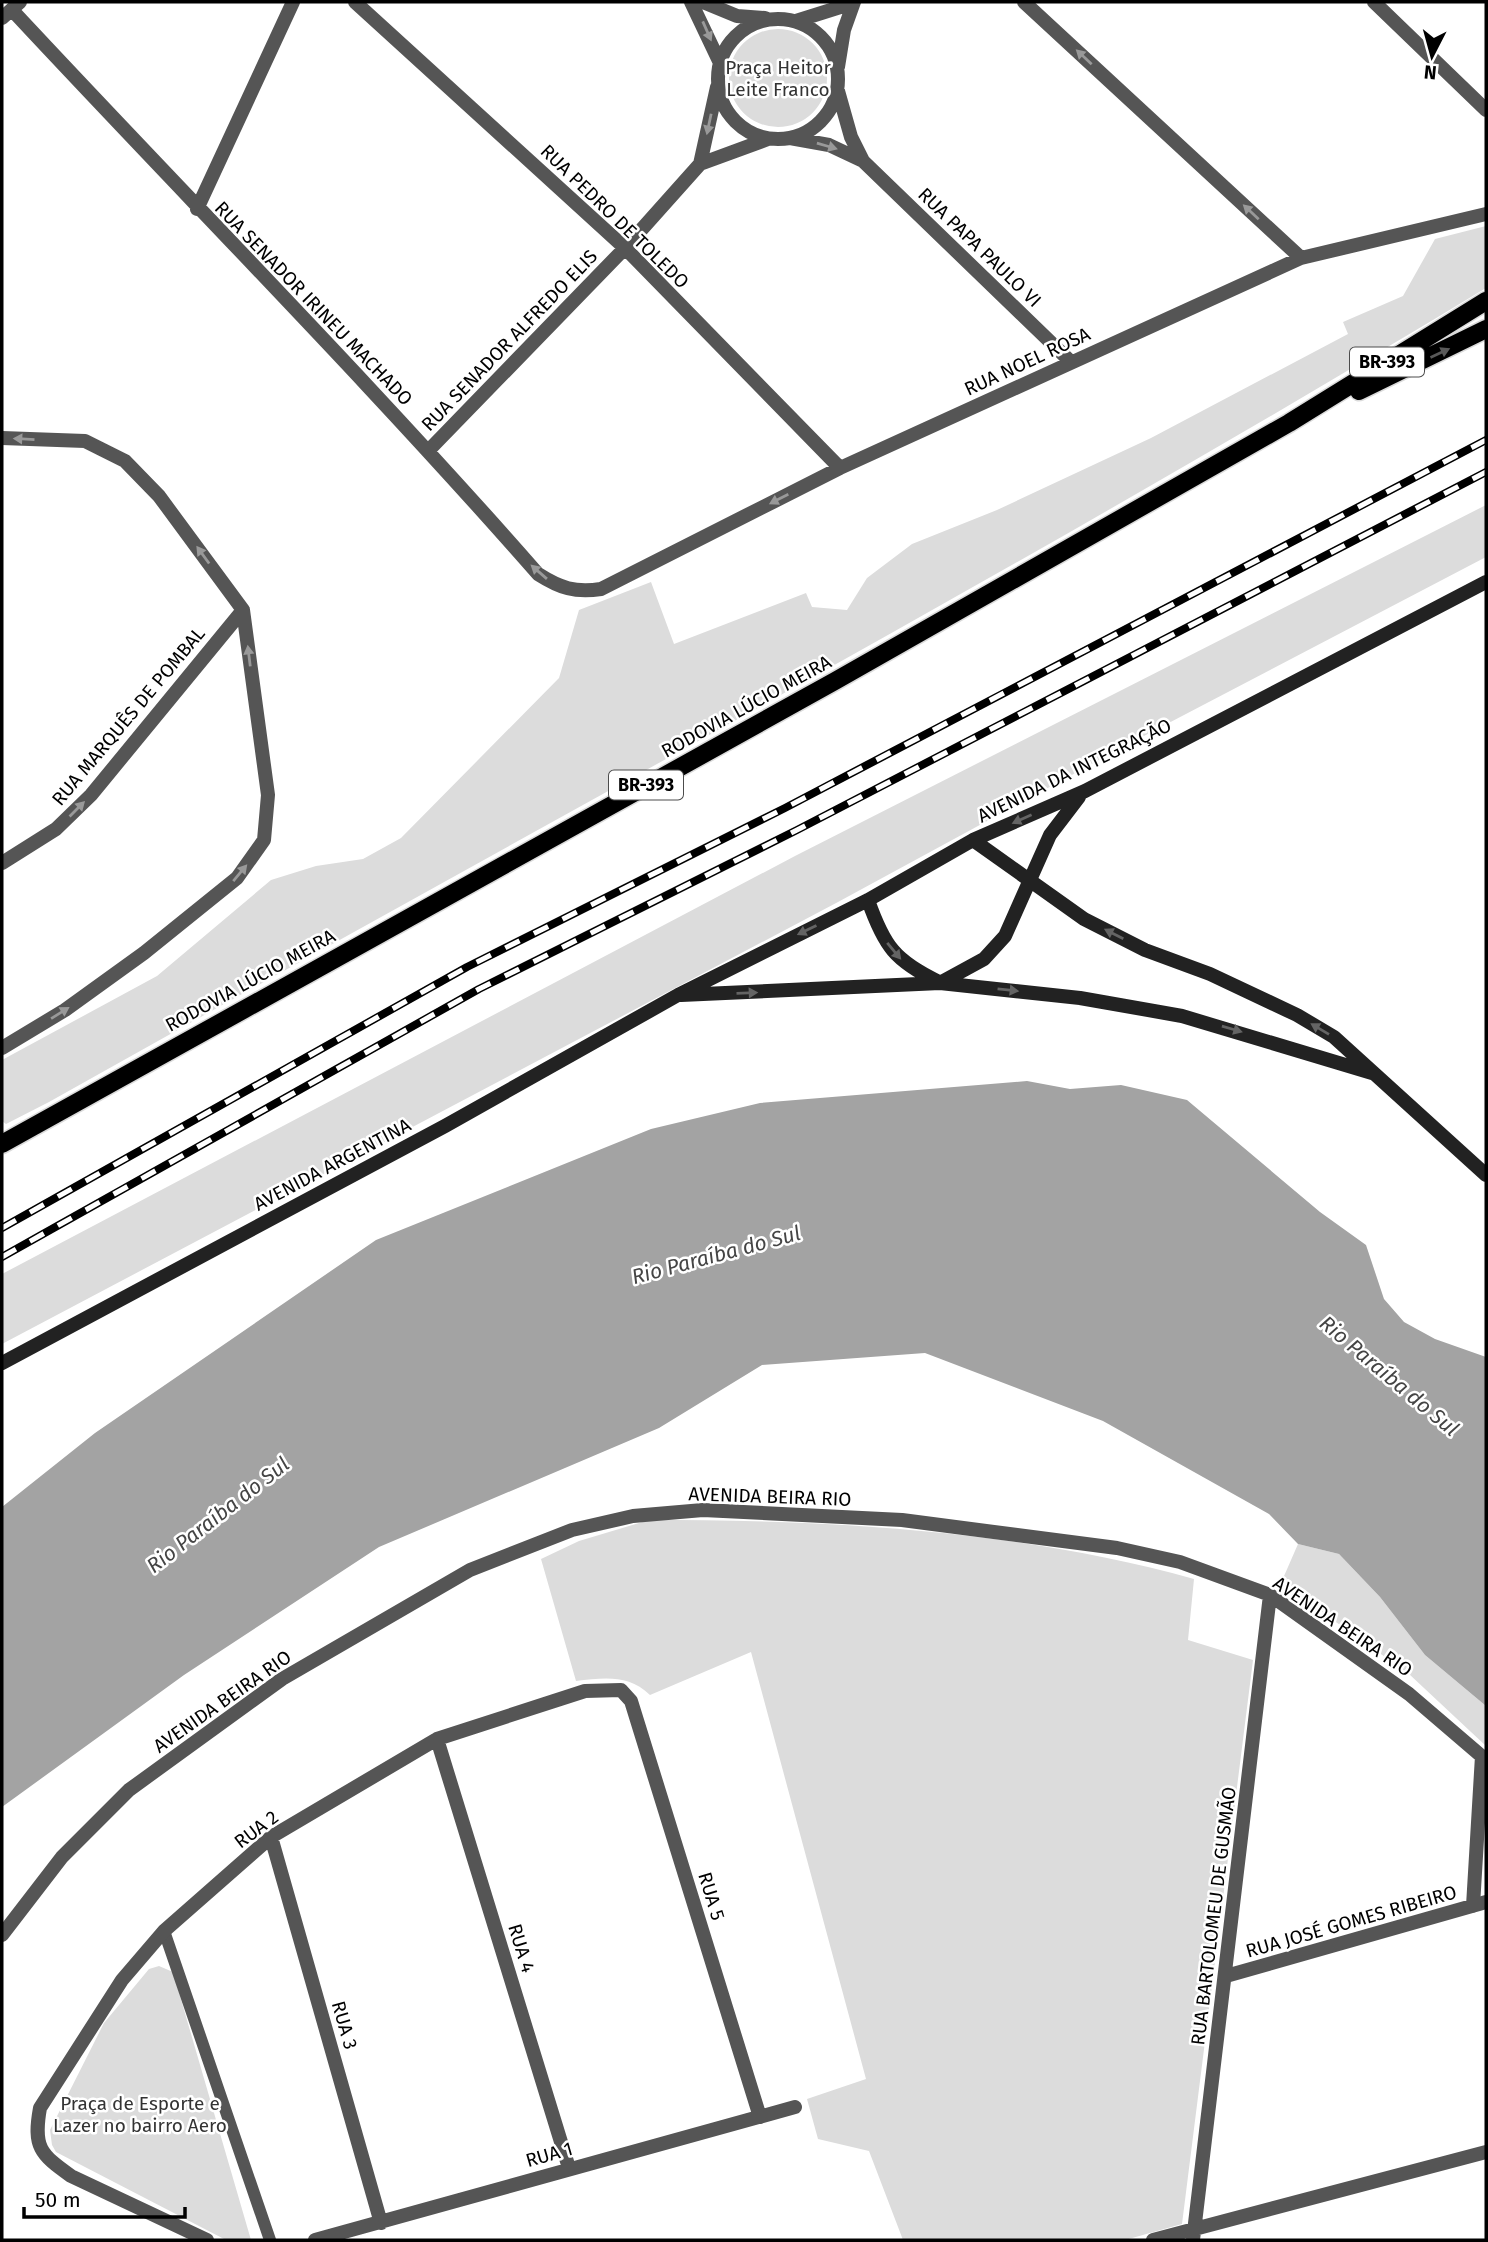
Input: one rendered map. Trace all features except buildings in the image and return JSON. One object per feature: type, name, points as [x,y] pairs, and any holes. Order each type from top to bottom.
[{"type":"main road","name":"RODOVIA LÚCIO MEIRA","points":[[2,1144],[823,687],[1289,423],[1486,301]]},
{"type":"main road","name":"RODOVIA LÚCIO MEIRA","points":[[1289,423],[1486,329]]},
{"type":"street","points":[[197,209],[293,2]]},
{"type":"street","name":"RUA PEDRO DE TOLEDO","points":[[355,2],[625,248],[840,468]]},
{"type":"street","points":[[691,2],[702,20],[720,63]]},
{"type":"street","points":[[703,2],[737,16],[796,22],[830,47],[838,68]]},
{"type":"street","points":[[774,19],[751,25],[729,44],[720,63],[718,85],[723,105],[733,120],[749,132],[768,139],[789,138],[808,131],[829,112],[838,91],[838,68],[844,30],[853,2]]},
{"type":"street","points":[[796,22],[853,2]]},
{"type":"street","points":[[1024,2],[1301,258]]},
{"type":"street","points":[[1374,2],[1486,110]]},
{"type":"street","name":"RUA SENADOR IRINEU MACHADO","points":[[12,10],[197,209],[429,450],[538,574],[560,587],[579,592],[601,589]]},
{"type":"street","name":"RUA SENADOR ALFREDO ELIS","points":[[700,164],[718,85]]},
{"type":"street","name":"RUA PAPA PAULO VI","points":[[838,91],[851,137],[863,161]]},
{"type":"street","name":"RUA PAPA PAULO VI","points":[[789,138],[829,145],[863,161],[1070,361]]},
{"type":"street","name":"RUA SENADOR ALFREDO ELIS","points":[[429,450],[625,248],[700,164],[768,139]]},
{"type":"street","name":"RUA NOEL ROSA","points":[[601,589],[840,468],[1301,258],[1486,214]]},
{"type":"street","points":[[2,438],[85,441],[125,461],[159,496],[243,610],[268,795],[264,840],[237,878],[145,953],[65,1010],[2,1048]]},
{"type":"street","name":"AVENIDA DA INTEGRAÇÃO","points":[[678,995],[868,900],[973,840],[1084,791],[1486,582]]},
{"type":"street","name":"RUA MARQUÊS DE POMBAL","points":[[2,863],[56,829],[91,794],[243,610]]},
{"type":"street","points":[[940,983],[984,959],[1005,936],[1050,835],[1084,791]]},
{"type":"street","points":[[973,840],[1084,919],[1145,950],[1210,974],[1297,1015],[1334,1037],[1486,1175]]},
{"type":"street","points":[[868,900],[889,947],[909,968],[940,983]]},
{"type":"street","points":[[678,995],[940,983],[1080,998],[1182,1016],[1372,1073]]},
{"type":"street","name":"AVENIDA ARGENTINA","points":[[2,1363],[445,1126],[678,995]]},
{"type":"street","name":"AVENIDA BEIRA RIO","points":[[2,1935],[62,1857],[128,1790],[282,1679],[470,1570],[572,1530],[633,1516],[703,1510],[902,1520],[1117,1548],[1180,1562],[1270,1595],[1409,1694],[1484,1758]]},
{"type":"street","name":"RUA BARTOLOMEU DE GUSMÃO","points":[[1194,2234],[1270,1595]]},
{"type":"street","name":"RUA 2","points":[[207,2240],[71,2176],[50,2162],[38,2147],[36,2130],[40,2108],[122,1980],[164,1931],[271,1837],[437,1739],[585,1691],[621,1690]]},
{"type":"street","name":"RUA 5","points":[[621,1690],[631,1702],[638,1720],[760,2116]]},
{"type":"street","name":"RUA 4","points":[[437,1739],[569,2168]]},
{"type":"street","points":[[1480,1904],[1484,1758]]},
{"type":"street","name":"RUA 3","points":[[271,1837],[381,2224]]},
{"type":"street","name":"RUA JOSÉ GOMES RIBEIRO","points":[[1226,1976],[1480,1904]]},
{"type":"street","name":"RUA 1","points":[[315,2240],[355,2235],[381,2224],[569,2168],[795,2107]]},
{"type":"street","points":[[1153,2240],[1194,2234],[1486,2152]]},
{"type":"lane","points":[[164,1931],[270,2240]]},
{"type":"green space","name":"Praça Heitor Leite Franco","points":[[778,29],[797,32],[813,43],[824,59],[827,78],[824,97],[813,113],[797,124],[778,127],[759,124],[743,113],[732,97],[729,78],[732,59],[743,43],[759,32]]},
{"type":"green space","points":[[1486,226],[1486,288],[1309,394],[951,600],[49,1102],[6,1124],[2,1121],[2,1060],[157,976],[271,880],[316,866],[363,859],[401,838],[559,678],[579,610],[651,582],[674,644],[806,593],[812,607],[847,610],[867,578],[912,544],[997,510],[1151,438],[1348,334],[1343,322],[1403,296],[1435,239]]},
{"type":"green space","points":[[1486,505],[1486,557],[1140,738],[838,902],[2,1344],[2,1274],[795,856]]},
{"type":"green space","points":[[649,1520],[786,1522],[924,1531],[1060,1549],[1128,1562],[1194,1579],[1188,1640],[1253,1660],[1182,2224],[1125,2240],[903,2240],[869,2151],[818,2139],[807,2099],[866,2079],[751,1652],[650,1695],[642,1688],[615,1679],[576,1681],[541,1559],[579,1541]]},
{"type":"green space","points":[[1298,1544],[1339,1554],[1380,1597],[1425,1655],[1486,1706],[1486,1746],[1409,1674],[1281,1583]]},
{"type":"green space","name":"Praça de Esporte e Lazer no bairro Aero","points":[[159,1966],[173,1972],[251,2240],[226,2240],[56,2152],[52,2145],[50,2130],[104,2023],[149,1969]]},
{"type":"water","name":"Rio Paraíba do Sul","points":[[1027,1081],[1070,1089],[1121,1085],[1187,1100],[1320,1212],[1366,1245],[1384,1299],[1404,1322],[1435,1339],[1486,1357],[1486,1706],[1425,1655],[1380,1597],[1339,1554],[1298,1544],[1269,1514],[1103,1421],[925,1353],[762,1365],[659,1428],[379,1547],[184,1675],[2,1807],[2,1507],[95,1433],[376,1240],[651,1129],[760,1103]]},
{"type":"railway","points":[[2,1228],[467,967],[785,808],[1486,440]]},
{"type":"railway","points":[[2,1257],[479,989],[797,830],[1486,472]]}]
